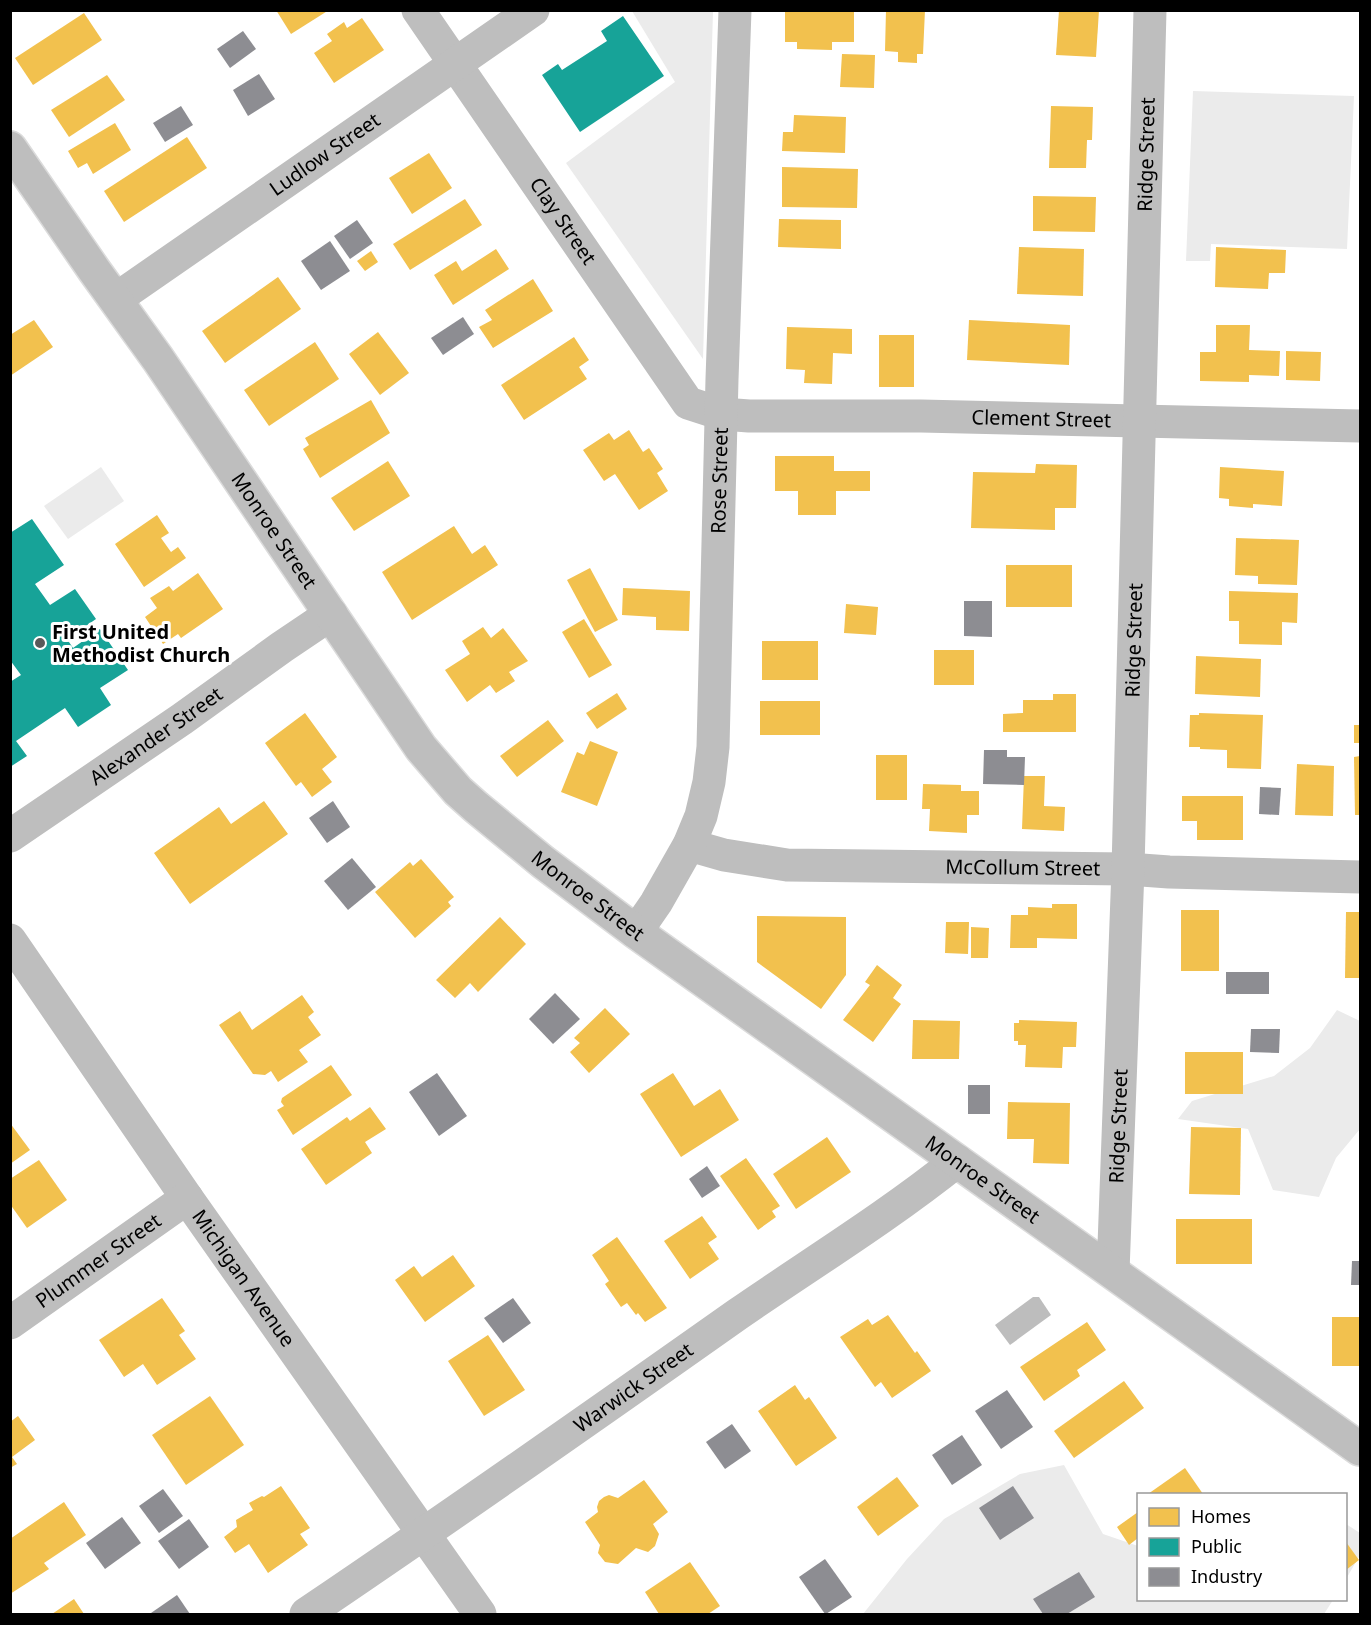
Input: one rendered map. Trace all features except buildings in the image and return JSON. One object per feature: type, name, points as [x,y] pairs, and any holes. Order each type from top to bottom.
[{"type":"street","name":"Clay Street","points":[[418,10],[688,403],[722,414]]},
{"type":"street","name":"Ludlow Street","points":[[116,299],[533,10]]},
{"type":"street","name":"Rose Street","points":[[636,932],[656,903],[689,845],[701,816],[709,782],[713,747],[735,10]]},
{"type":"street","name":"Ridge Street","points":[[1113,1272],[1128,869],[1150,10]]},
{"type":"street","name":"Monroe Street","points":[[10,148],[116,299],[421,748],[458,791],[543,862],[636,932],[1360,1449]]},
{"type":"street","name":"Clement Street","points":[[722,414],[1139,420],[1180,423],[1360,426]]},
{"type":"street","name":"Alexander Street","points":[[10,836],[331,614]]},
{"type":"street","name":"McCollum Street","points":[[689,845],[724,855],[787,864],[1128,869],[1360,877]]},
{"type":"street","name":"Michigan Avenue","points":[[10,940],[187,1198],[480,1614]]},
{"type":"street","name":"Warwick Street","points":[[306,1614],[916,1194],[957,1161]]},
{"type":"street","name":"Plummer Street","points":[[10,1323],[187,1198]]},
{"type":"shaded area","points":[[632,11],[713,11],[703,359],[566,163],[675,82]]},
{"type":"shaded area","points":[[1193,91],[1354,96],[1347,249],[1211,244],[1210,261],[1186,261]]},
{"type":"shaded area","points":[[101,467],[124,501],[68,539],[44,506]]},
{"type":"shaded area","points":[[1337,1010],[1360,1021],[1360,1129],[1336,1158],[1319,1197],[1273,1190],[1248,1129],[1178,1119],[1192,1101],[1274,1076],[1310,1048]]},
{"type":"shaded area","points":[[1033,1297],[1039,1297],[1051,1315],[1010,1345],[995,1325]]},
{"type":"shaded area","points":[[1064,1465],[1103,1534],[1137,1546],[1137,1601],[1332,1601],[1324,1614],[863,1614],[907,1559],[944,1519],[1020,1474]]},
{"type":"shaded area","points":[[1347,1525],[1360,1533],[1360,1555],[1347,1577]]},
{"type":"place","name":"First United Methodist Church","points":[[40,643]]}]
